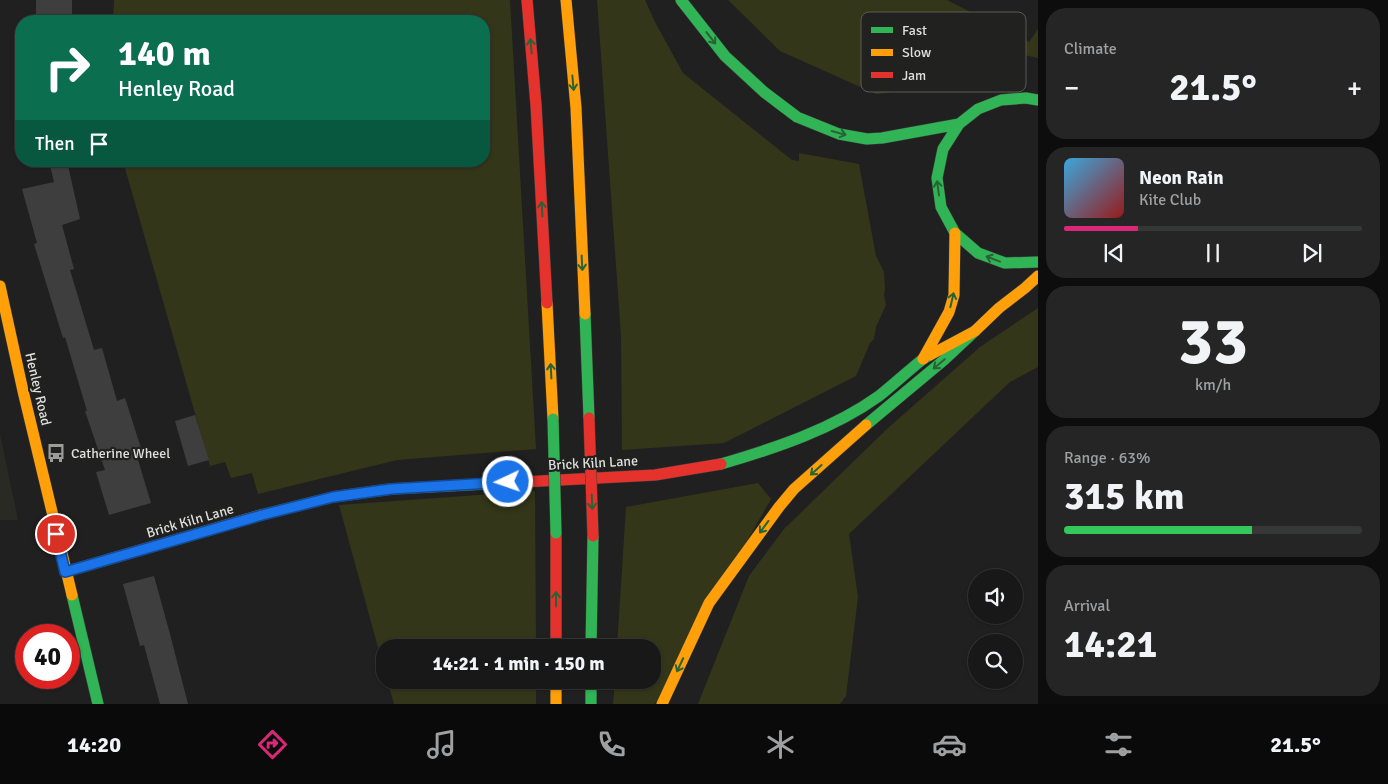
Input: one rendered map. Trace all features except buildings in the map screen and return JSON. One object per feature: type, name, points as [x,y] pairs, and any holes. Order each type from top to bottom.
[{"type":"main road","points":[[527,0],[536,105],[553,420],[556,639]]},
{"type":"main road","points":[[566,0],[576,108],[589,418],[593,536],[591,639]]},
{"type":"main road","points":[[681,0],[725,56],[764,92],[797,117],[839,134],[867,139],[959,124]]},
{"type":"main road","points":[[1038,100],[1026,98],[1001,100],[978,109],[959,124],[943,149],[937,178],[941,207],[955,233],[978,253],[1005,263],[1038,262]]},
{"type":"main road","name":"Brick Kiln Lane","points":[[923,359],[949,312],[954,294],[955,233]]},
{"type":"main road","name":"Brick Kiln Lane","points":[[65,572],[262,515],[333,497],[391,489],[655,475],[717,465],[755,454],[816,431],[846,416],[878,396],[923,359],[975,331],[999,308],[1038,276]]},
{"type":"main road","name":"Henley Road","points":[[0,286],[65,572],[98,704]]},
{"type":"main road","points":[[662,704],[709,603],[794,489],[975,331]]},
{"type":"main road","points":[[556,689],[556,704]]},
{"type":"main road","points":[[590,704],[591,689]]},
{"type":"shaded area","points":[[0,434],[18,520],[0,520]]},
{"type":"green space","points":[[114,0],[510,0],[536,449],[397,460],[258,494],[252,473],[231,478],[225,462],[210,466],[125,167],[490,167],[490,15],[113,15]]},
{"type":"green space","points":[[597,0],[645,0],[683,73],[792,160],[799,161],[799,153],[859,164],[876,256],[884,272],[886,305],[876,327],[874,339],[870,343],[856,376],[724,443],[622,450],[621,336]]},
{"type":"green space","points":[[728,0],[947,0],[970,12],[861,12],[861,87],[780,51]]},
{"type":"green space","points":[[1038,29],[1038,58],[1026,55],[1026,40],[1029,42]]},
{"type":"green space","points":[[872,92],[894,92],[876,94]]},
{"type":"green space","points":[[1038,308],[1038,367],[1010,382],[849,534],[858,597],[846,696],[840,704],[698,704],[749,576],[784,529],[888,428],[980,347]]},
{"type":"green space","points":[[758,483],[771,499],[655,704],[613,704],[614,689],[661,689],[661,639],[618,639],[626,507]]},
{"type":"green space","points":[[535,491],[536,639],[376,640],[339,505]]},
{"type":"green space","points":[[390,689],[536,689],[536,704],[394,704]]},
{"type":"traffic: fast","points":[[681,0],[725,56],[764,92],[797,117],[839,134],[867,139],[959,124]]},
{"type":"traffic: fast","points":[[1038,100],[1026,98],[1001,100],[978,109],[959,124],[943,149],[937,178],[941,207],[955,233],[978,253],[1005,263],[1038,262]]},
{"type":"traffic: fast","points":[[585,314],[589,418]]},
{"type":"traffic: fast","points":[[866,425],[944,360],[975,331]]},
{"type":"traffic: fast","points":[[721,464],[783,444],[843,418],[879,396],[930,355]]},
{"type":"traffic: fast","points":[[553,419],[556,533]]},
{"type":"traffic: fast","points":[[261,515],[333,497],[391,489],[522,482]]},
{"type":"traffic: fast","points":[[591,639],[593,536]]},
{"type":"traffic: fast","points":[[72,595],[98,704]]},
{"type":"traffic: fast","points":[[591,689],[591,704]]},
{"type":"traffic: slow","points":[[566,0],[576,108],[585,314]]},
{"type":"traffic: slow","points":[[923,359],[949,312],[954,295],[955,233]]},
{"type":"traffic: slow","points":[[930,355],[975,331],[999,308],[1038,276]]},
{"type":"traffic: slow","points":[[0,286],[72,595]]},
{"type":"traffic: slow","points":[[547,303],[553,419]]},
{"type":"traffic: slow","points":[[662,704],[709,603],[779,507],[794,489],[866,425]]},
{"type":"traffic: slow","points":[[65,572],[261,515]]},
{"type":"traffic: slow","points":[[556,689],[556,704]]},
{"type":"traffic: jam","points":[[527,0],[536,105],[547,303]]},
{"type":"traffic: jam","points":[[589,418],[593,536]]},
{"type":"traffic: jam","points":[[522,482],[655,475],[721,464]]},
{"type":"traffic: jam","points":[[556,533],[556,639]]},
{"type":"place","name":"Catherine Wheel","points":[[56,453]]},
{"type":"route","points":[[56,534],[65,572],[262,515],[333,497],[391,489],[508,482]]}]
